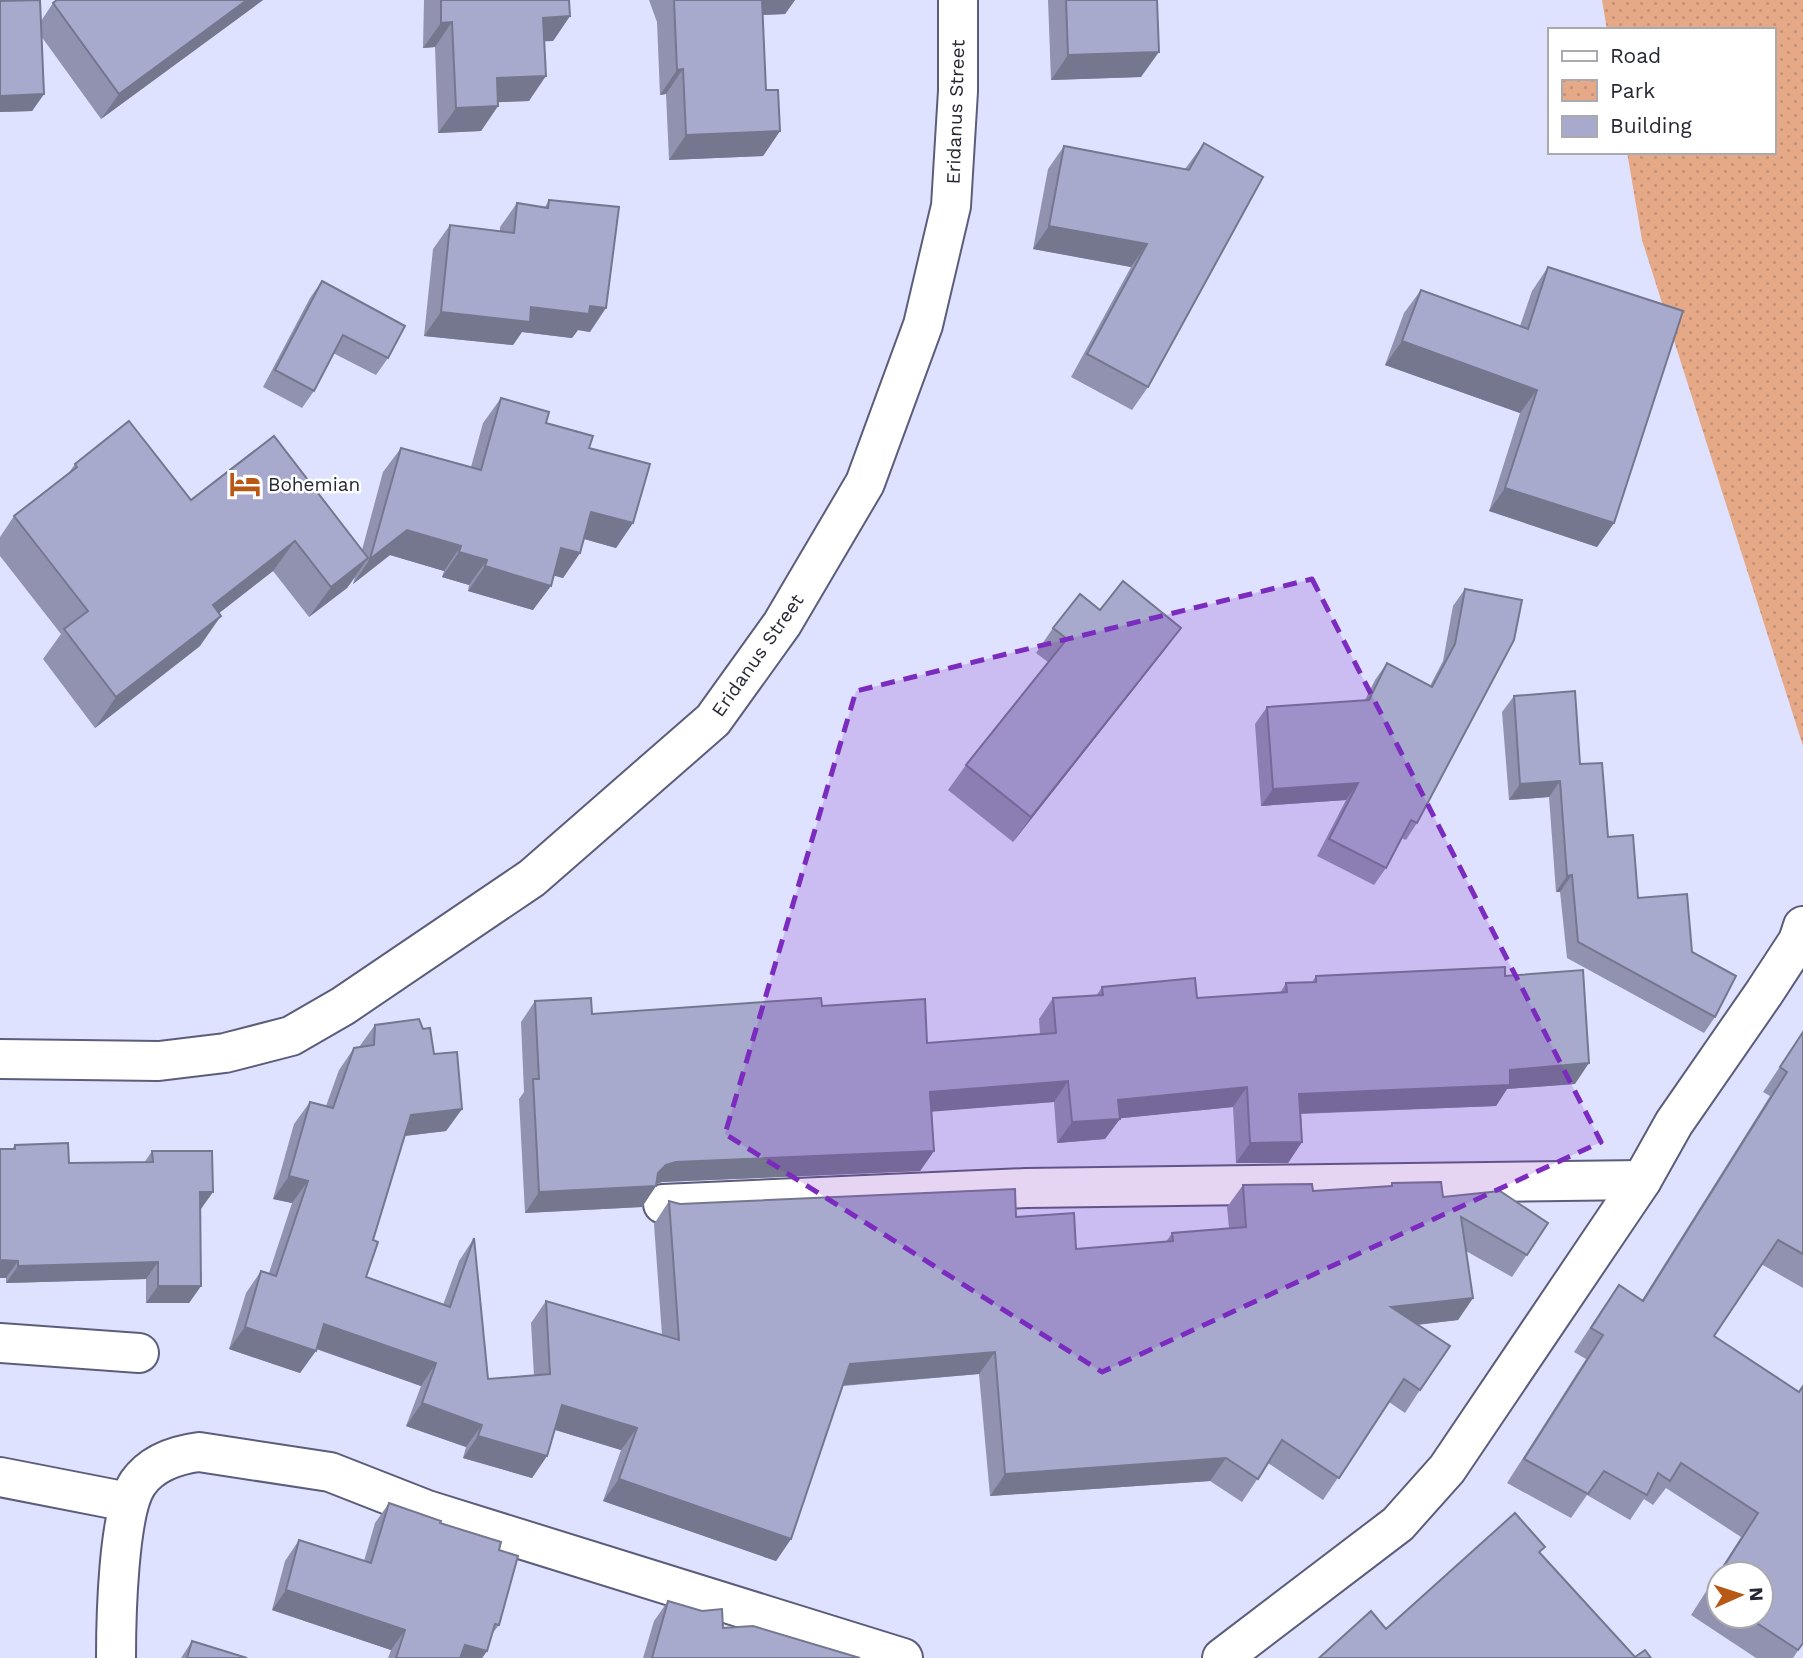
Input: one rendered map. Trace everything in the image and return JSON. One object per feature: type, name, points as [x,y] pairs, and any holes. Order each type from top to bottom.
[{"type":"street","name":"Eridanus Street","points":[[0,1059],[159,1061],[225,1052],[291,1036],[343,1006],[532,878],[713,720],[782,624],[865,483],[923,324],[951,206],[958,92],[958,0]]},
{"type":"street","points":[[1222,1658],[1398,1524],[1447,1469],[1642,1180],[1674,1123],[1798,941],[1803,926]]},
{"type":"street","points":[[663,1204],[1026,1188],[1642,1180]]},
{"type":"street","points":[[0,1343],[139,1353]]},
{"type":"street","points":[[116,1658],[116,1624],[128,1502],[139,1481],[160,1464],[179,1455],[199,1452],[330,1472],[427,1510],[903,1658]]},
{"type":"street","points":[[0,1477],[128,1502]]},
{"type":"highlighted area","points":[[1312,579],[1601,1142],[1102,1372],[725,1134],[856,691]]},
{"type":"green space","points":[[1602,0],[1803,0],[1803,746],[1642,240],[1627,154],[1775,154],[1775,28],[1607,28]]},
{"type":"building","points":[[40,0],[44,94],[0,96],[0,1]]},
{"type":"building","points":[[57,0],[247,0],[119,94],[53,3]]},
{"type":"building","points":[[441,0],[569,0],[570,16],[543,18],[546,76],[497,78],[498,106],[456,108],[452,22],[441,23]]},
{"type":"building","points":[[674,0],[762,0],[766,90],[778,90],[780,131],[686,135],[683,69],[677,70]]},
{"type":"building","points":[[1066,0],[1157,0],[1159,52],[1068,55]]},
{"type":"building","points":[[1204,143],[1263,177],[1148,387],[1087,354],[1147,244],[1049,226],[1064,146],[1189,170]]},
{"type":"building","points":[[549,200],[619,207],[606,308],[590,306],[589,314],[531,307],[530,322],[441,312],[450,225],[514,233],[517,203],[548,208]]},
{"type":"building","points":[[1548,267],[1683,311],[1614,523],[1505,488],[1537,390],[1402,341],[1421,290],[1528,329]]},
{"type":"building","points":[[322,281],[405,326],[388,358],[343,335],[314,391],[275,370]]},
{"type":"building","points":[[501,398],[549,412],[546,423],[593,436],[589,448],[650,464],[633,523],[591,512],[580,553],[561,548],[551,586],[485,566],[487,560],[459,552],[461,546],[407,530],[370,559],[401,448],[481,470]]},
{"type":"building","points":[[129,421],[191,500],[274,436],[368,558],[331,587],[295,541],[213,605],[221,616],[116,697],[64,629],[88,611],[14,516],[77,467],[75,464]]},
{"type":"building","points":[[1123,581],[1181,628],[1031,817],[966,765],[1067,639],[1053,628],[1080,594],[1100,610]]},
{"type":"building","points":[[1465,589],[1522,600],[1514,640],[1417,823],[1411,820],[1386,868],[1329,839],[1358,783],[1273,789],[1267,707],[1369,700],[1387,663],[1432,687],[1455,644]]},
{"type":"building","points":[[1575,691],[1580,764],[1602,763],[1608,837],[1633,835],[1638,898],[1687,894],[1692,952],[1736,976],[1715,1017],[1578,942],[1572,875],[1567,876],[1560,781],[1520,784],[1514,696]]},
{"type":"building","points":[[1505,967],[1505,976],[1583,970],[1589,1063],[1510,1070],[1510,1085],[1299,1094],[1302,1142],[1250,1143],[1247,1087],[1118,1100],[1120,1119],[1072,1122],[1068,1081],[930,1092],[934,1151],[676,1162],[666,1165],[658,1173],[656,1186],[539,1192],[533,1079],[539,1079],[535,1001],[591,998],[592,1014],[821,998],[822,1006],[925,999],[927,1043],[1056,1033],[1053,998],[1103,995],[1102,987],[1195,978],[1197,998],[1287,992],[1286,983],[1316,982],[1316,976]]},
{"type":"building","points":[[419,1019],[423,1029],[430,1028],[434,1054],[457,1052],[462,1109],[411,1115],[373,1240],[378,1242],[366,1277],[450,1307],[474,1238],[488,1379],[550,1374],[546,1301],[679,1340],[669,1201],[680,1204],[1015,1189],[1016,1217],[1074,1213],[1076,1249],[1173,1241],[1172,1233],[1246,1227],[1243,1185],[1312,1184],[1313,1191],[1392,1186],[1392,1183],[1441,1182],[1443,1197],[1500,1191],[1548,1223],[1527,1255],[1461,1217],[1473,1298],[1391,1307],[1450,1346],[1420,1390],[1404,1379],[1339,1478],[1282,1440],[1258,1479],[1226,1458],[1005,1474],[995,1352],[850,1364],[791,1539],[619,1479],[637,1428],[562,1405],[547,1456],[478,1436],[482,1425],[422,1403],[436,1363],[324,1324],[316,1351],[245,1327],[261,1271],[276,1276],[308,1181],[289,1176],[310,1102],[333,1108],[354,1048],[374,1045],[375,1025]]},
{"type":"building","points":[[1803,1032],[1803,1254],[1778,1240],[1714,1336],[1799,1392],[1803,1386],[1803,1643],[1798,1650],[1767,1630],[1775,1630],[1775,1560],[1728,1560],[1758,1513],[1681,1463],[1670,1481],[1658,1473],[1647,1495],[1604,1471],[1588,1494],[1524,1459],[1603,1335],[1591,1328],[1619,1285],[1643,1301],[1787,1072],[1780,1067]]},
{"type":"building","points":[[68,1143],[69,1163],[153,1162],[152,1151],[212,1151],[213,1192],[200,1192],[201,1286],[158,1286],[158,1262],[18,1266],[18,1261],[0,1260],[0,1149],[15,1149],[15,1145]]},
{"type":"building","points":[[389,1503],[441,1521],[440,1523],[501,1542],[499,1550],[518,1556],[499,1625],[495,1624],[487,1651],[465,1645],[460,1658],[396,1658],[405,1630],[286,1590],[299,1540],[371,1563]]},
{"type":"building","points":[[1515,1513],[1545,1547],[1539,1552],[1635,1657],[1645,1650],[1651,1658],[1319,1658],[1371,1611],[1386,1629]]},
{"type":"building","points":[[668,1601],[702,1611],[722,1609],[723,1628],[753,1626],[860,1658],[652,1658]]},
{"type":"building","points":[[192,1641],[247,1658],[187,1658]]},
{"type":"place","name":"Bohemian","points":[[245,484]]}]
